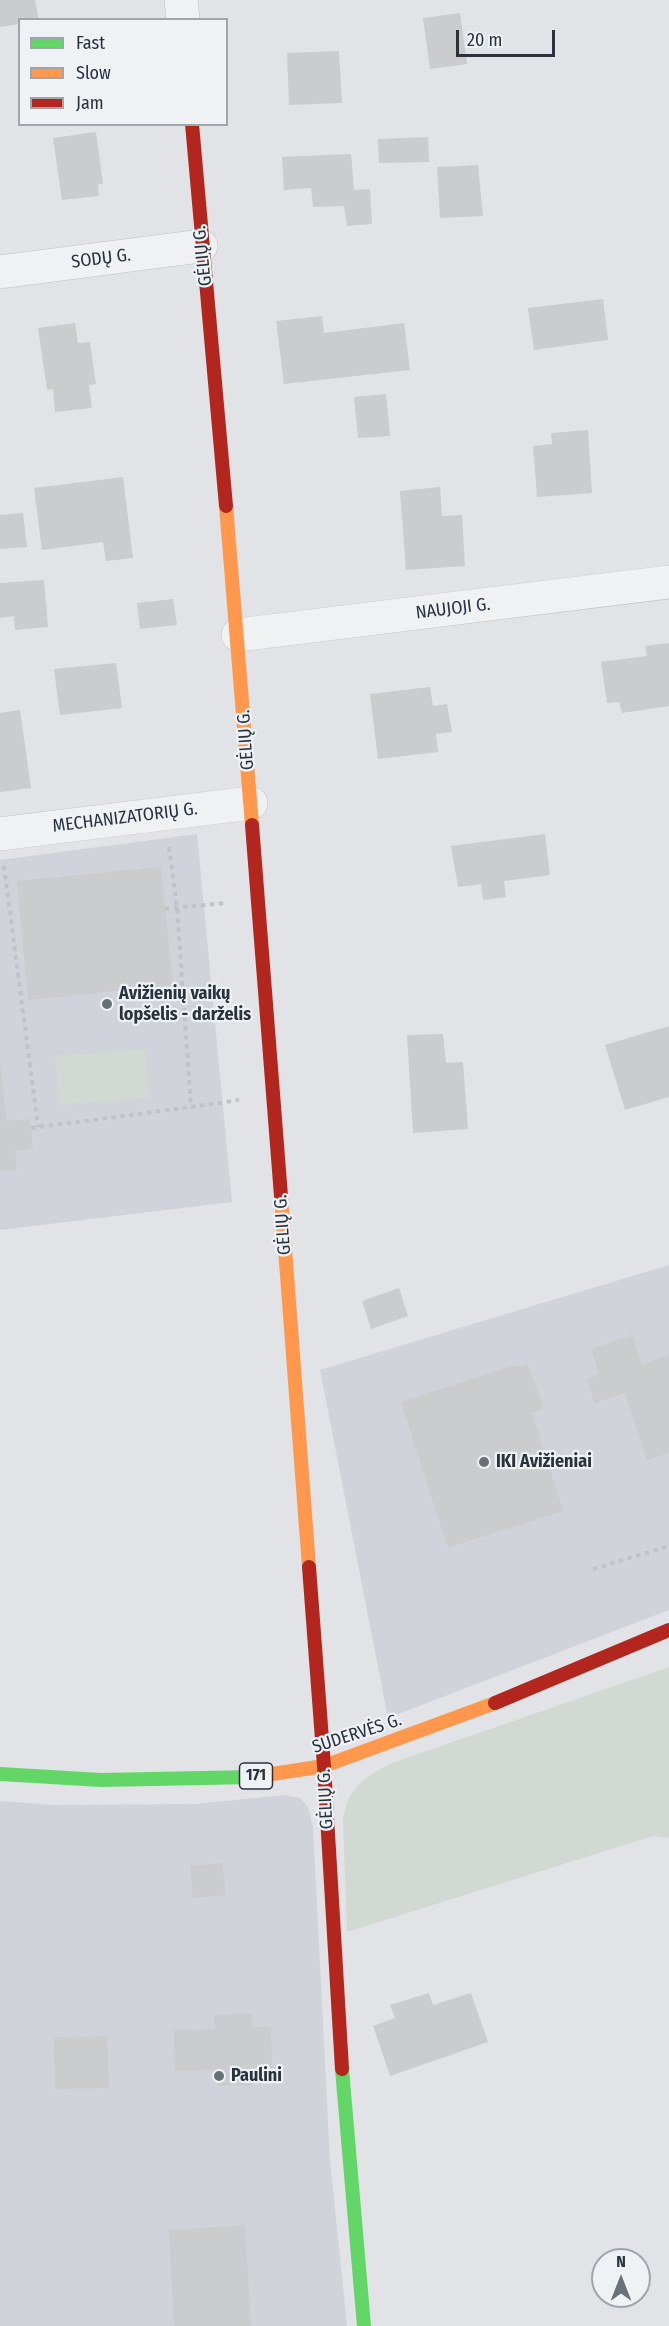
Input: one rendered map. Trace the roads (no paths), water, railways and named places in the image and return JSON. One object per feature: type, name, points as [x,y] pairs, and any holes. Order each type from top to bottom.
[{"type":"street","points":[[182,0],[183,18]]},
{"type":"street","name":"GĖLIŲ G.","points":[[192,126],[201,246],[207,289],[238,635],[324,1766],[345,2120],[364,2326]]},
{"type":"street","name":"SODŲ G.","points":[[0,272],[201,246]]},
{"type":"street","name":"NAUJOJI G.","points":[[238,635],[669,582]]},
{"type":"street","name":"MECHANIZATORIŲ G.","points":[[2,847],[251,803]]},
{"type":"street","name":"SUDERVĖS G.","points":[[0,1774],[101,1780],[247,1778],[324,1766],[474,1712],[669,1630]]},
{"type":"place","name":"Avižienių vaikų lopšelis - darželis","points":[[107,1004]]},
{"type":"place","name":"IKI Avižieniai","points":[[484,1462]]},
{"type":"place","name":"Paulini","points":[[219,2076]]}]
